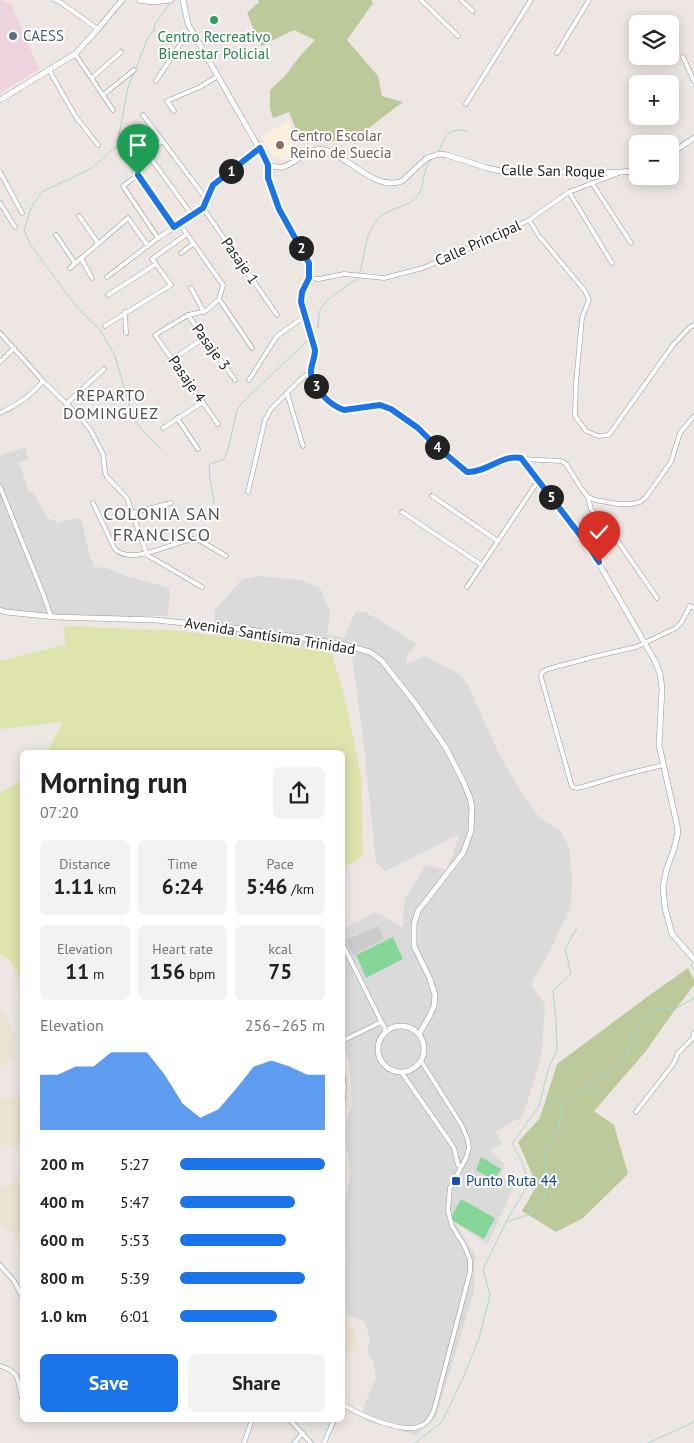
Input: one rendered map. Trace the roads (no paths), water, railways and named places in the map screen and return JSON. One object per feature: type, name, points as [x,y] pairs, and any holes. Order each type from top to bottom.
[{"type":"street","points":[[55,0],[98,30]]},
{"type":"street","points":[[0,100],[75,54],[98,30],[122,0]]},
{"type":"street","points":[[139,0],[171,0]]},
{"type":"street","points":[[183,0],[188,24],[260,148],[268,165],[268,178],[279,209],[309,263],[309,278],[302,296],[302,306],[315,350],[311,371],[312,379],[324,397],[344,410],[380,405],[391,409],[418,428],[467,472],[471,473],[481,470],[511,457],[561,461],[566,464],[588,497],[592,509],[615,537],[657,598]]},
{"type":"street","points":[[421,0],[458,36]]},
{"type":"street","points":[[461,0],[473,11]]},
{"type":"street","points":[[466,104],[531,0]]},
{"type":"street","points":[[557,54],[589,0]]},
{"type":"street","points":[[156,81],[181,43],[194,34]]},
{"type":"street","points":[[92,78],[121,52]]},
{"type":"street","points":[[75,54],[113,110]]},
{"type":"street","points":[[683,57],[694,80]]},
{"type":"street","points":[[49,70],[76,117],[98,145]]},
{"type":"street","points":[[103,95],[134,70]]},
{"type":"street","points":[[174,111],[167,101],[200,87],[218,76]]},
{"type":"street","points":[[143,115],[207,200]]},
{"type":"street","points":[[679,148],[694,138]]},
{"type":"street","points":[[162,141],[146,153],[192,215]]},
{"type":"street","points":[[108,277],[158,238],[203,208],[213,185],[260,148]]},
{"type":"street","name":"Calle San Roque","points":[[268,165],[285,166],[306,154],[326,150],[378,180],[388,183],[402,181],[427,158],[440,154],[447,154],[487,168],[509,173],[551,170],[586,174],[623,172]]},
{"type":"street","points":[[133,167],[174,227]]},
{"type":"street","points":[[0,172],[22,213]]},
{"type":"street","name":"Calle Principal","points":[[309,278],[319,279],[344,274],[384,278],[423,268],[529,220],[569,192],[623,172],[629,172]]},
{"type":"street","points":[[138,175],[123,186],[158,238]]},
{"type":"street","points":[[592,183],[631,243]]},
{"type":"street","points":[[569,192],[612,263]]},
{"type":"street","points":[[0,203],[16,227]]},
{"type":"street","name":"Pasaje 1","points":[[203,208],[277,315]]},
{"type":"street","points":[[79,216],[98,244]]},
{"type":"street","points":[[70,268],[128,218],[148,246]]},
{"type":"street","points":[[529,220],[539,236],[585,291],[589,300],[582,318],[575,416],[586,431],[598,436],[608,435],[673,345],[694,325]]},
{"type":"street","points":[[179,223],[223,285],[219,300],[204,312],[188,315]]},
{"type":"street","points":[[105,326],[171,285],[152,258],[186,234]]},
{"type":"street","points":[[56,235],[75,263]]},
{"type":"street","points":[[181,253],[193,244]]},
{"type":"street","points":[[81,258],[92,278]]},
{"type":"street","points":[[108,294],[156,264]]},
{"type":"street","points":[[191,288],[204,312]]},
{"type":"street","points":[[219,300],[252,348]]},
{"type":"street","points":[[125,312],[126,333]]},
{"type":"street","name":"Pasaje 4","points":[[188,315],[155,335],[218,424]]},
{"type":"street","name":"Pasaje 3","points":[[188,315],[235,380]]},
{"type":"street","points":[[249,380],[277,336],[305,316]]},
{"type":"street","points":[[0,333],[43,381],[82,419],[95,437],[103,454],[106,475],[110,482],[126,498],[146,553],[202,587]]},
{"type":"street","points":[[173,360],[204,338]]},
{"type":"street","points":[[0,362],[14,348]]},
{"type":"street","points":[[66,404],[104,369]]},
{"type":"street","points":[[248,492],[265,420],[271,409],[311,371]]},
{"type":"street","points":[[0,413],[23,402],[34,393],[43,381]]},
{"type":"street","points":[[287,392],[303,446]]},
{"type":"street","points":[[163,428],[202,402]]},
{"type":"street","points":[[588,497],[618,504],[640,502],[646,497],[671,462],[680,433],[694,416]]},
{"type":"street","points":[[177,418],[198,450]]},
{"type":"street","points":[[522,459],[590,548],[656,662],[662,681],[659,736],[663,765],[678,832],[674,849],[666,868],[663,886],[665,908],[672,934],[694,959]]},
{"type":"street","points":[[467,587],[538,480]]},
{"type":"street","points":[[0,487],[51,616]]},
{"type":"street","points":[[432,496],[498,541]]},
{"type":"street","points":[[93,503],[116,551],[120,554],[146,553],[192,538],[199,540],[226,556]]},
{"type":"street","points":[[132,514],[171,504]]},
{"type":"street","points":[[402,512],[482,564]]},
{"type":"street","points":[[663,765],[582,787],[572,787],[542,672],[597,656],[636,648],[676,628],[681,623],[690,606],[694,608]]},
{"type":"street","name":"Avenida Santísima Trinidad","points":[[0,610],[51,616],[156,620],[251,630],[341,644],[370,652],[382,661],[409,695],[446,748],[463,781],[472,807],[471,831],[463,853],[418,911],[414,924],[414,946],[436,995],[434,1006],[419,1034]]},
{"type":"street","points":[[345,949],[386,1032]]},
{"type":"street","points":[[345,1040],[381,1022]]},
{"type":"street","points":[[406,1026],[419,1034],[425,1049],[421,1061],[410,1071],[402,1073],[392,1071],[379,1059],[379,1042],[386,1032],[392,1028],[406,1026]]},
{"type":"street","points":[[636,1112],[674,1063],[678,1053],[693,1038],[694,1034]]},
{"type":"street","points":[[345,1406],[369,1418],[407,1429],[419,1427],[430,1419],[470,1272],[470,1260],[464,1245],[452,1226],[448,1210],[450,1188],[460,1166],[464,1162],[469,1148],[468,1140],[464,1129],[421,1061]]},
{"type":"street","points":[[402,1073],[454,1148],[458,1165],[460,1166]]},
{"type":"street","points":[[0,1265],[14,1281],[20,1292]]},
{"type":"street","points":[[0,1366],[8,1368],[16,1375],[20,1387]]},
{"type":"street","points":[[244,1443],[251,1422]]},
{"type":"street","points":[[292,1422],[310,1442]]},
{"type":"street","points":[[324,1443],[333,1422]]},
{"type":"street","points":[[295,1441],[303,1434]]},
{"type":"street","points":[[295,1441],[310,1442]]},
{"type":"waterway","points":[[136,69],[147,39],[170,3]]},
{"type":"waterway","points":[[134,72],[128,87],[117,146],[92,168],[42,192],[31,208],[24,230],[30,244],[76,306],[100,330],[115,356],[133,418],[161,449]]},
{"type":"waterway","points":[[438,153],[448,134],[455,130],[467,131]]},
{"type":"waterway","points":[[359,274],[371,228],[381,216],[390,210],[414,200],[422,186],[426,167],[432,159]]},
{"type":"waterway","points":[[318,328],[319,312],[327,300],[358,278]]},
{"type":"waterway","points":[[214,502],[209,468],[210,464],[223,460],[228,450],[237,410],[309,339]]},
{"type":"waterway","points":[[415,1443],[442,1422],[464,1376],[479,1338],[490,1295],[483,1269],[508,1218],[529,1184],[521,1159],[512,1144],[539,1106],[548,1070],[557,1049],[553,991],[571,974],[565,949],[577,928]]},
{"type":"waterway","points":[[692,963],[691,965],[694,970]]},
{"type":"waterway","points":[[506,1222],[530,1214],[543,1201],[547,1189],[545,1158],[548,1142],[558,1131],[563,1102],[582,1092],[621,1064],[627,1055],[644,1015],[659,1009],[675,1009],[694,998]]},
{"type":"waterway","points":[[648,1443],[694,1422]]},
{"type":"place","name":"Centro Recreativo Bienestar Policial","points":[[214,20]]},
{"type":"place","name":"CAESS","points":[[13,36]]},
{"type":"place","name":"Centro Escolar Reino de Suecia","points":[[280,145]]},
{"type":"place","name":"Punto Ruta 44","points":[[456,1181]]},
{"type":"district","name":"REPARTO DOMINGUEZ","points":[[111,404]]},
{"type":"district","name":"COLONIA SAN FRANCISCO","points":[[162,524]]}]
